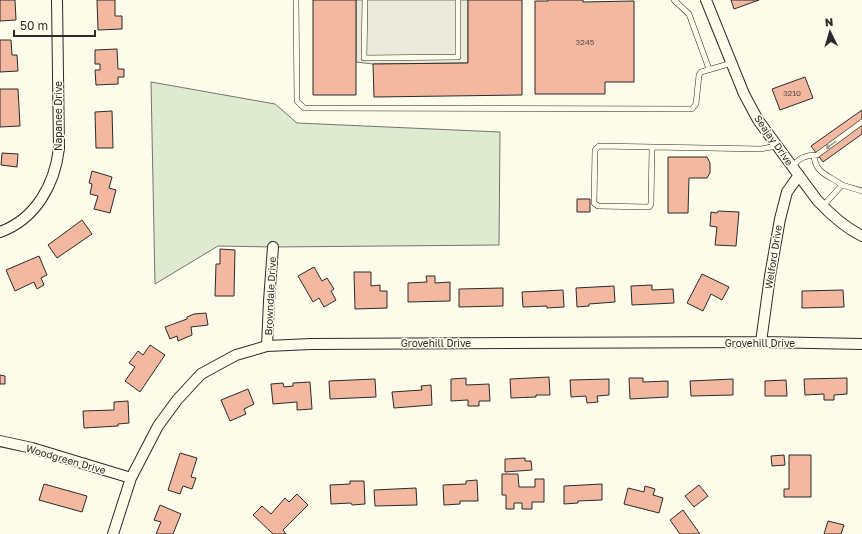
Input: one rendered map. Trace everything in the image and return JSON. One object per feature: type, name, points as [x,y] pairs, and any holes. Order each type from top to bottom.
[{"type":"street","name":"Napanee Drive","points":[[0,232],[23,219],[36,206],[49,188],[57,162],[57,0]]},
{"type":"street","name":"Seajay Drive","points":[[706,0],[744,94],[758,120],[823,206],[844,225],[862,236]]},
{"type":"street","name":"Welford Drive","points":[[761,342],[780,219],[787,192],[796,171]]},
{"type":"street","name":"Browndale Drive","points":[[267,346],[273,247]]},
{"type":"street","name":"Grovehill Drive","points":[[113,534],[131,478],[158,426],[177,400],[201,374],[236,355],[267,346],[311,344],[761,342],[862,344]]},
{"type":"street","name":"Woodgreen Drive","points":[[0,442],[32,448],[131,478]]},
{"type":"lane","points":[[296,0],[297,101],[304,108],[692,109],[696,104],[699,75],[701,72],[732,63]]},
{"type":"lane","points":[[365,0],[364,58],[458,57],[458,0]]},
{"type":"lane","points":[[674,0],[689,14],[709,69]]},
{"type":"lane","points":[[796,171],[800,158],[817,155],[862,122]]},
{"type":"lane","points":[[652,147],[651,204],[648,207],[598,206],[594,203],[595,150],[599,146],[761,149],[777,146]]},
{"type":"lane","points":[[814,155],[815,164],[819,170],[842,185],[862,191]]},
{"type":"lane","points":[[823,206],[842,185]]},
{"type":"green space","points":[[151,82],[275,104],[297,123],[500,132],[499,245],[218,246],[155,284]]},
{"type":"shaded area","points":[[356,0],[468,0],[468,63],[373,64],[356,62]]},
{"type":"building","points":[[0,0],[15,0],[16,20],[0,21]]},
{"type":"building","points":[[97,0],[115,0],[115,16],[122,16],[122,29],[98,30]]},
{"type":"building","points":[[313,0],[356,0],[356,95],[313,95]]},
{"type":"building","points":[[468,0],[522,0],[522,95],[374,97],[373,64],[468,63]]},
{"type":"building","points":[[583,0],[583,2],[634,1],[634,82],[605,82],[605,94],[535,94],[535,1]]},
{"type":"building","points":[[731,0],[759,0],[734,9]]},
{"type":"building","points":[[0,40],[11,40],[12,55],[17,55],[18,71],[0,72]]},
{"type":"building","points":[[117,49],[118,69],[124,69],[124,77],[118,77],[118,84],[96,85],[95,70],[100,70],[100,64],[95,64],[95,50]]},
{"type":"building","points":[[805,77],[813,98],[780,110],[772,89]]},
{"type":"building","points":[[0,89],[18,89],[20,126],[0,127]]},
{"type":"building","points":[[862,110],[862,134],[823,162],[811,146]]},
{"type":"building","points":[[112,111],[113,148],[96,148],[95,112]]},
{"type":"building","points":[[2,153],[18,154],[17,167],[1,165]]},
{"type":"building","points":[[668,157],[707,157],[710,163],[710,173],[707,178],[689,178],[688,213],[668,213]]},
{"type":"building","points":[[92,171],[112,177],[109,188],[116,190],[110,213],[94,209],[98,196],[90,194],[92,184],[89,183]]},
{"type":"building","points":[[577,199],[590,199],[590,212],[577,212]]},
{"type":"building","points":[[718,211],[739,212],[736,246],[715,245],[717,227],[710,226],[711,212],[717,213]]},
{"type":"building","points":[[82,220],[92,234],[57,258],[48,245]]},
{"type":"building","points":[[220,249],[235,250],[234,296],[215,296],[216,264],[220,264]]},
{"type":"building","points":[[39,256],[47,275],[41,278],[44,285],[37,289],[34,282],[15,291],[6,270]]},
{"type":"building","points":[[314,267],[322,281],[327,278],[334,289],[331,291],[336,300],[324,307],[319,298],[313,302],[298,276]]},
{"type":"building","points":[[354,272],[371,272],[371,286],[380,285],[380,291],[387,291],[387,308],[355,309]]},
{"type":"building","points":[[702,274],[729,287],[722,300],[711,294],[703,311],[687,303]]},
{"type":"building","points":[[426,276],[435,276],[435,283],[450,282],[450,301],[408,302],[408,283],[427,282]]},
{"type":"building","points":[[652,285],[652,290],[673,289],[674,303],[632,305],[631,286]]},
{"type":"building","points":[[614,286],[615,302],[589,304],[589,306],[577,307],[576,288]]},
{"type":"building","points":[[503,288],[503,306],[459,307],[459,289]]},
{"type":"building","points":[[563,290],[564,307],[523,307],[522,292]]},
{"type":"building","points":[[843,290],[844,307],[802,308],[802,291]]},
{"type":"building","points":[[206,313],[208,325],[191,327],[192,335],[178,341],[177,336],[170,339],[165,327],[187,319],[187,317],[194,314]]},
{"type":"building","points":[[150,345],[165,355],[140,392],[125,381],[135,367],[129,363],[138,351],[143,355]]},
{"type":"building","points":[[0,375],[5,376],[5,384],[0,384]]},
{"type":"building","points":[[549,377],[550,395],[511,398],[510,379]]},
{"type":"building","points":[[466,378],[466,385],[489,384],[490,401],[479,401],[479,406],[468,406],[468,400],[451,401],[451,379]]},
{"type":"building","points":[[629,378],[643,378],[643,382],[668,381],[668,397],[630,399]]},
{"type":"building","points":[[847,378],[847,394],[834,395],[834,400],[824,400],[824,394],[805,395],[804,379]]},
{"type":"building","points":[[375,379],[376,397],[330,399],[329,381]]},
{"type":"building","points":[[609,379],[609,395],[597,396],[598,402],[587,403],[586,396],[571,397],[570,380]]},
{"type":"building","points":[[733,379],[733,395],[691,396],[690,381]]},
{"type":"building","points":[[786,380],[787,396],[765,396],[765,381]]},
{"type":"building","points":[[310,382],[312,409],[297,410],[297,402],[273,404],[271,384],[283,383],[284,387],[293,386],[293,383]]},
{"type":"building","points":[[431,385],[432,405],[394,408],[392,392],[422,390],[421,386]]},
{"type":"building","points":[[248,389],[254,404],[244,409],[246,414],[230,421],[221,400]]},
{"type":"building","points":[[128,401],[129,423],[118,424],[118,426],[84,428],[83,411],[114,410],[114,402]]},
{"type":"building","points":[[180,453],[197,458],[191,477],[196,478],[192,489],[183,486],[180,494],[168,490]]},
{"type":"building","points":[[784,455],[785,465],[772,466],[771,456]]},
{"type":"building","points":[[789,455],[811,455],[811,497],[784,497],[784,489],[789,489]]},
{"type":"building","points":[[525,458],[525,461],[531,461],[532,470],[505,472],[505,459]]},
{"type":"building","points":[[502,474],[518,474],[519,487],[535,487],[535,479],[544,479],[544,502],[532,502],[532,509],[522,509],[522,503],[514,503],[514,509],[506,509],[506,495],[502,495]]},
{"type":"building","points":[[477,480],[478,501],[460,501],[460,504],[444,505],[443,485],[466,484],[466,481]]},
{"type":"building","points":[[350,481],[364,481],[365,504],[331,504],[330,485],[350,484]]},
{"type":"building","points":[[44,484],[87,496],[82,512],[39,500]]},
{"type":"building","points":[[602,484],[602,500],[578,501],[578,503],[564,504],[564,486]]},
{"type":"building","points":[[699,485],[708,496],[694,507],[685,496]]},
{"type":"building","points":[[645,486],[655,489],[653,495],[663,498],[659,513],[624,504],[628,488],[644,492]]},
{"type":"building","points":[[416,488],[417,505],[375,506],[374,490]]},
{"type":"building","points":[[297,494],[308,505],[283,530],[286,534],[273,534],[253,515],[262,506],[271,514],[285,498],[289,502]]},
{"type":"building","points":[[160,505],[181,514],[173,534],[156,534],[161,522],[154,520]]},
{"type":"building","points":[[683,510],[700,534],[680,534],[670,520]]},
{"type":"building","points":[[828,521],[844,525],[841,534],[824,534]]}]
